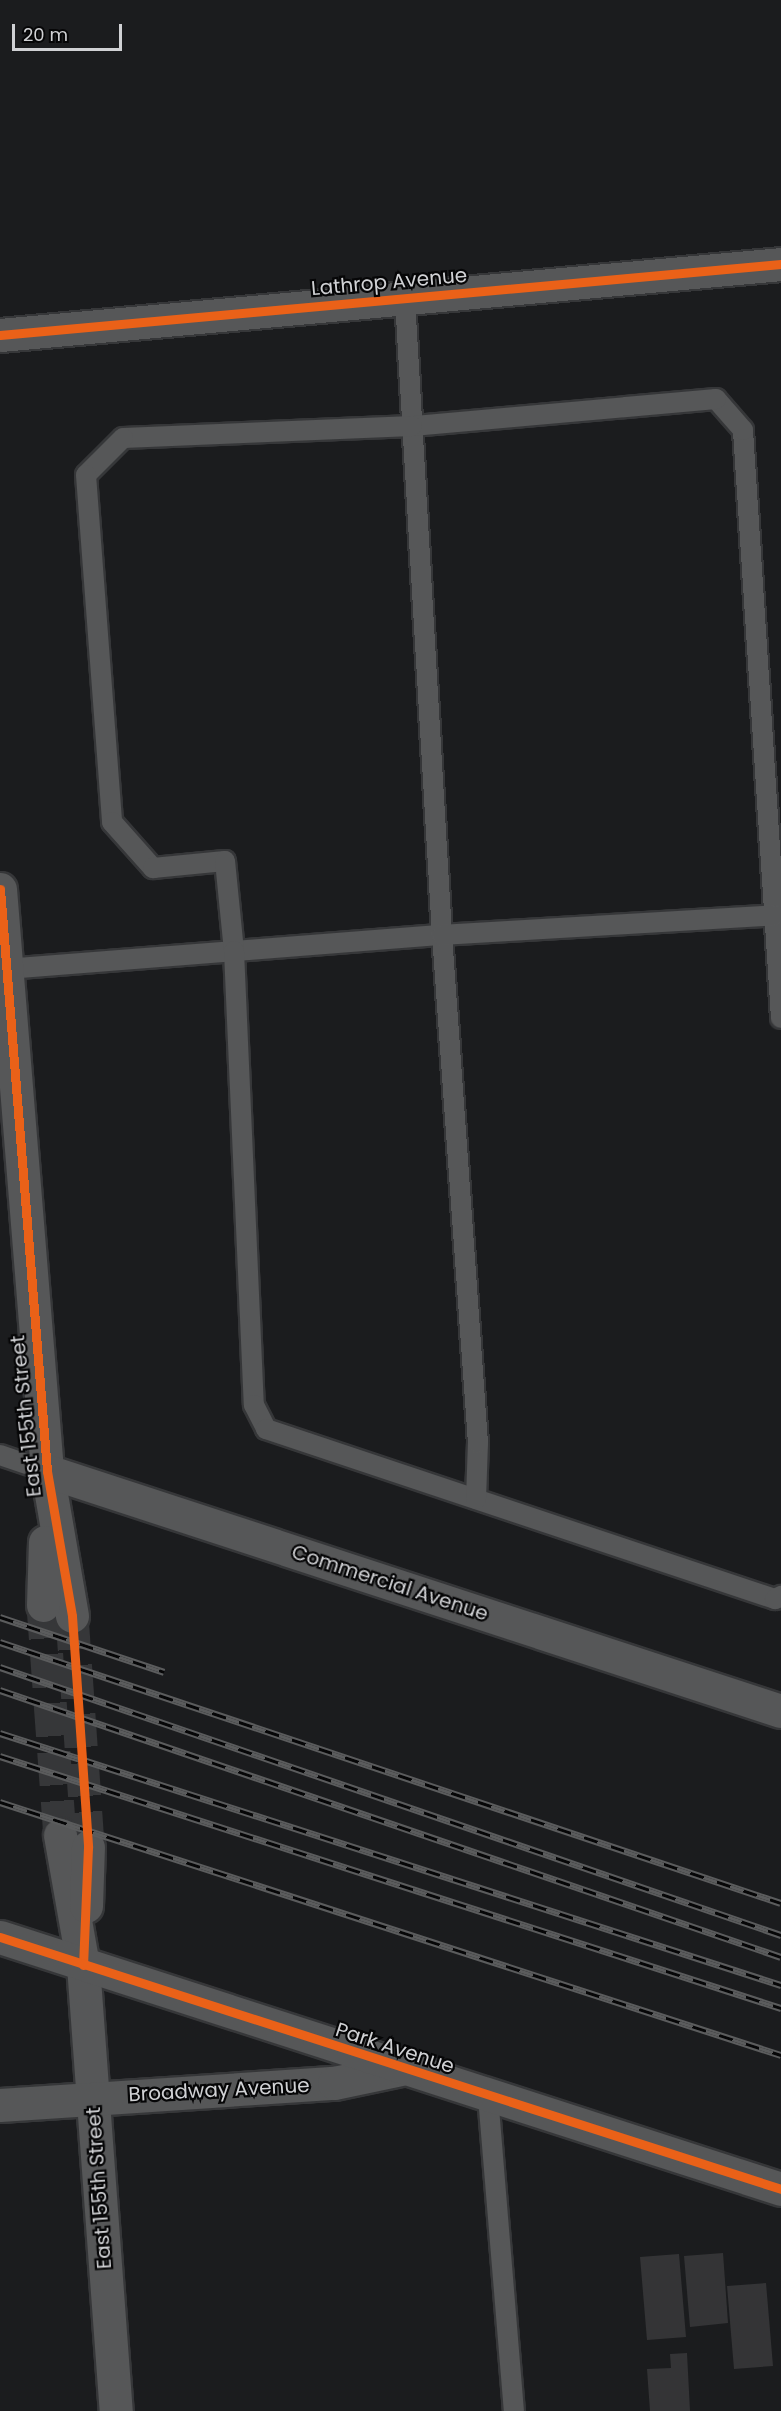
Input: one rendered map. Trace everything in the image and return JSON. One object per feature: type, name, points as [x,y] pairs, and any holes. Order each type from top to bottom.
[{"type":"street","name":"Lathrop Avenue","points":[[0,335],[781,264]]},
{"type":"street","name":"East 155th Street","points":[[0,889],[58,1610]]},
{"type":"street","name":"Commercial Avenue","points":[[48,1471],[781,1711]]},
{"type":"street","name":"East 155th Street","points":[[74,1841],[116,2411]]},
{"type":"street","name":"Park Avenue","points":[[0,1937],[401,2069],[781,2189]]},
{"type":"street","name":"Broadway Avenue","points":[[0,2105],[334,2083],[401,2069]]},
{"type":"lane","points":[[405,299],[442,935],[478,1443],[476,1499]]},
{"type":"lane","points":[[781,1018],[743,430],[716,399],[412,426],[123,438],[86,476],[112,822],[153,868],[225,861],[234,951],[254,1405],[266,1429],[775,1599],[781,1596]]},
{"type":"lane","points":[[6,969],[442,935],[774,915]]},
{"type":"lane","name":"Commercial Avenue","points":[[0,1455],[48,1471]]},
{"type":"lane","points":[[488,2096],[514,2411]]},
{"type":"building","points":[[723,2253],[728,2323],[690,2327],[684,2256]]},
{"type":"building","points":[[679,2254],[686,2337],[647,2340],[640,2257]]},
{"type":"building","points":[[766,2283],[773,2366],[734,2369],[727,2286]]},
{"type":"building","points":[[687,2353],[690,2411],[650,2411],[647,2369],[671,2368],[670,2354]]},
{"type":"tunnel","points":[[43,1605],[60,1835]]},
{"type":"tunnel","points":[[72,1616],[88,1847]]},
{"type":"railway","points":[[0,1617],[164,1672]]},
{"type":"railway","points":[[0,1642],[781,1903]]},
{"type":"railway","points":[[0,1667],[781,1935]]},
{"type":"railway","points":[[0,1690],[781,1957]]},
{"type":"railway","points":[[0,1733],[781,1985]]},
{"type":"railway","points":[[0,1756],[781,2008]]},
{"type":"railway","points":[[0,1802],[781,2055]]},
{"type":"cycle path","points":[[0,335],[781,264]]},
{"type":"cycle path","points":[[0,889],[47,1471],[72,1616],[88,1847],[83,1965]]},
{"type":"cycle path","points":[[0,1937],[781,2189]]}]
